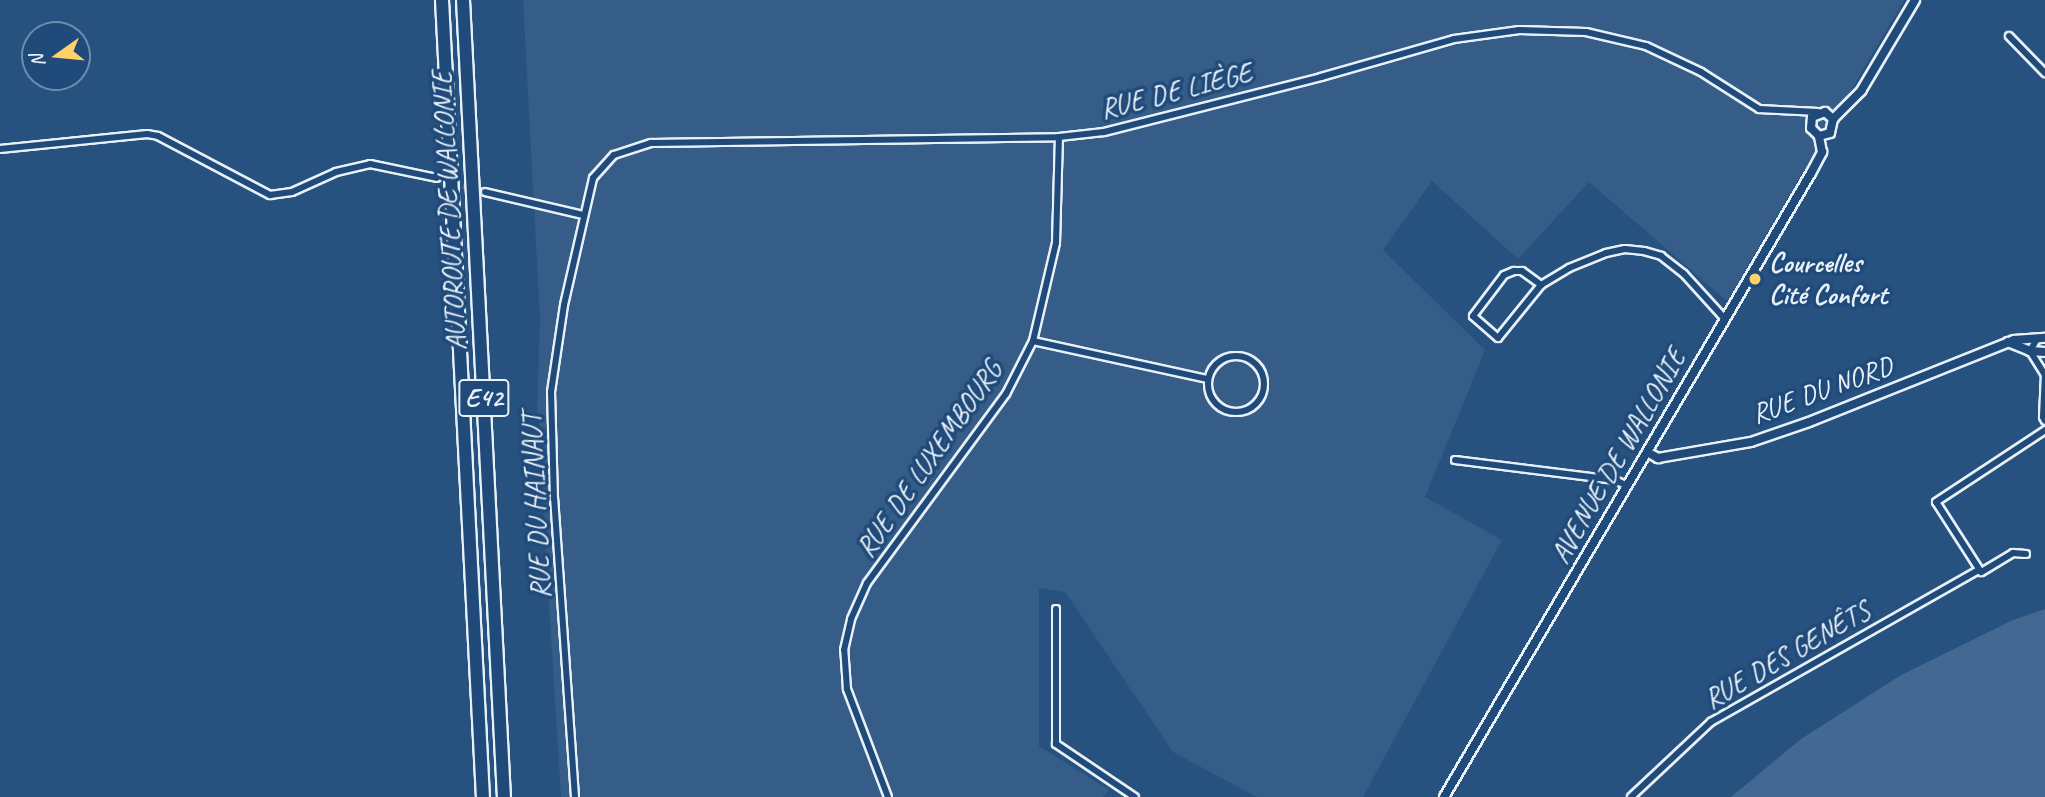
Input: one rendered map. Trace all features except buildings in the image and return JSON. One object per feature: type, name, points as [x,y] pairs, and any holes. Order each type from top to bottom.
[{"type":"highway","name":"AUTOROUTE DE WALLONIE","points":[[442,0],[483,797]]},
{"type":"highway","name":"AUTOROUTE DE WALLONIE","points":[[463,0],[504,797]]},
{"type":"street","points":[[1833,119],[1861,91],[1915,0]]},
{"type":"street","name":"RUE DE LIÈGE","points":[[583,215],[593,178],[614,155],[651,143],[1059,137],[1104,132],[1321,77],[1454,39],[1519,30],[1586,32],[1646,46],[1701,72],[1759,109],[1818,112]]},
{"type":"street","points":[[2009,36],[2045,73]]},
{"type":"street","points":[[1794,112],[1819,135],[1833,130],[1833,119],[1829,113],[1818,112],[1810,124]]},
{"type":"street","points":[[0,149],[146,134],[158,136],[270,195],[292,191],[336,172],[370,164],[437,178]]},
{"type":"street","name":"AVENUE DE WALLONIE","points":[[1444,797],[1822,152],[1819,135]]},
{"type":"street","name":"RUE DE LUXEMBOURG","points":[[888,797],[847,689],[844,650],[851,619],[867,583],[1006,394],[1034,341],[1056,243],[1059,137]]},
{"type":"street","points":[[485,192],[583,215]]},
{"type":"street","name":"RUE DU HAINAUT","points":[[575,797],[554,499],[551,392],[564,305],[583,215]]},
{"type":"street","points":[[1541,285],[1522,271],[1504,275],[1473,316],[1498,338],[1541,285],[1561,272],[1606,253],[1625,249],[1661,256],[1685,274],[1725,319]]},
{"type":"street","name":"RUE DU NORD","points":[[1647,452],[1658,458],[1751,442],[1809,422],[2008,342],[2041,339]]},
{"type":"street","name":"RUE DU NORD","points":[[2030,351],[2041,339]]},
{"type":"street","points":[[1034,341],[1208,379]]},
{"type":"street","points":[[2008,342],[2030,351],[2045,352]]},
{"type":"street","points":[[2030,351],[2045,374],[2045,421]]},
{"type":"street","points":[[1244,357],[1258,367],[1262,375],[1262,393],[1258,401],[1242,411],[1224,410],[1211,397],[1208,379],[1222,360],[1244,357]]},
{"type":"street","points":[[1979,570],[1936,502],[2045,430]]},
{"type":"street","points":[[1455,460],[1615,480],[1628,486]]},
{"type":"street","name":"RUE DES GENÊTS","points":[[1631,797],[1711,722],[1979,570],[1980,572],[2013,553],[2026,554]]},
{"type":"street","points":[[1056,609],[1056,744],[1135,797]]},
{"type":"shaded area","points":[[523,0],[1904,0],[1727,301],[1589,182],[1518,259],[1432,181],[1383,250],[1485,350],[1425,497],[1502,540],[1363,797],[1257,797],[1173,752],[1065,592],[1039,588],[1039,746],[1109,790],[1103,797],[561,797],[537,412],[540,319]]},
{"type":"shaded area","points":[[2045,609],[2045,797],[1731,797],[1801,739],[1901,675],[2013,620]]},
{"type":"tunnel","points":[[437,178],[485,192]]},
{"type":"place","name":"Courcelles Cité Confort","points":[[1755,279]]}]
